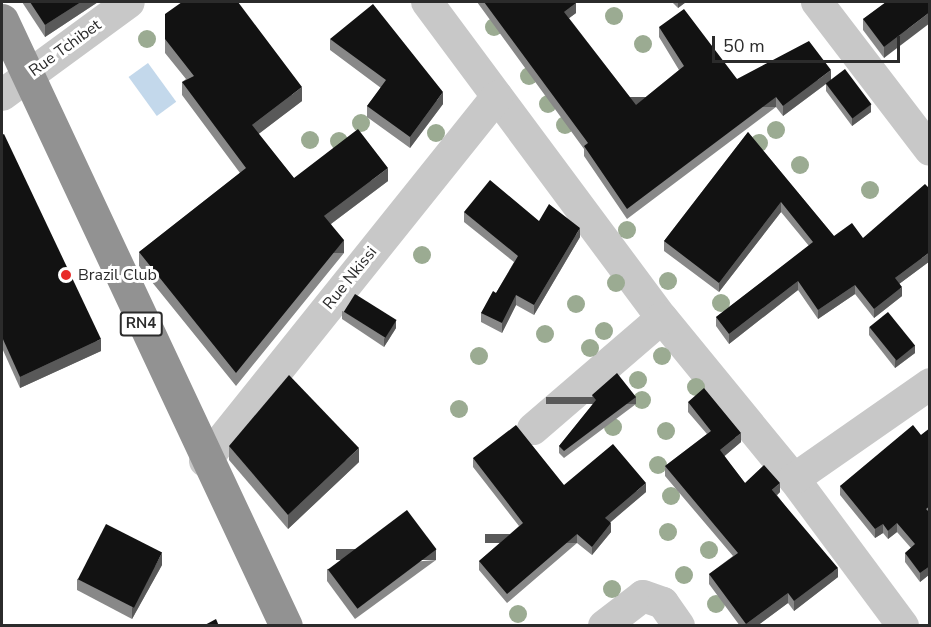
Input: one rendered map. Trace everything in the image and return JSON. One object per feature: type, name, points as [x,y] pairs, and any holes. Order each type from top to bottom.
[{"type":"highway","name":"RN4","points":[[2,20],[206,461],[286,626]]},
{"type":"street","name":"Rue Tchibet","points":[[2,95],[129,2]]},
{"type":"street","points":[[427,2],[663,318],[794,479],[903,626]]},
{"type":"street","points":[[817,2],[930,150]]},
{"type":"street","name":"Rue Nkissi","points":[[206,461],[496,96]]},
{"type":"street","points":[[533,429],[663,318]]},
{"type":"street","points":[[794,479],[930,384]]},
{"type":"street","points":[[604,626],[644,596],[663,603],[679,626]]},
{"type":"water","points":[[148,63],[176,102],[157,116],[129,77]]},
{"type":"building","points":[[30,2],[81,2],[45,25]]},
{"type":"building","points":[[182,2],[238,2],[302,87],[252,125],[294,178],[358,129],[388,168],[324,216],[344,240],[236,373],[139,252],[246,168],[182,82],[194,76],[165,39],[165,14]]},
{"type":"building","points":[[484,2],[576,2],[564,12],[636,105],[684,66],[659,27],[684,9],[737,79],[809,41],[831,70],[783,106],[776,97],[627,209],[584,146],[588,143]]},
{"type":"building","points":[[886,2],[930,2],[930,12],[884,47],[863,19]]},
{"type":"building","points":[[373,4],[443,92],[410,137],[367,106],[386,80],[330,39]]},
{"type":"building","points":[[845,69],[871,104],[852,119],[826,83]]},
{"type":"building","points":[[748,132],[834,236],[852,223],[863,238],[925,184],[930,189],[930,252],[895,278],[902,287],[874,309],[855,285],[818,310],[798,281],[729,334],[716,317],[813,242],[781,202],[719,283],[664,241]]},
{"type":"building","points":[[4,134],[101,339],[20,377],[2,337],[2,135]]},
{"type":"building","points":[[490,180],[539,221],[549,204],[580,228],[534,305],[516,295],[502,323],[481,313],[493,291],[496,293],[518,256],[464,212]]},
{"type":"building","points":[[355,294],[397,320],[385,338],[344,312]]},
{"type":"building","points":[[888,312],[915,345],[896,361],[869,327]]},
{"type":"building","points":[[617,373],[636,397],[564,451],[559,446],[596,400],[592,395]]},
{"type":"building","points":[[289,375],[359,448],[288,515],[229,446]]},
{"type":"building","points":[[704,388],[741,433],[720,450],[745,483],[764,465],[780,483],[772,490],[838,568],[794,601],[788,593],[746,624],[709,574],[738,553],[665,466],[711,431],[688,402]]},
{"type":"building","points":[[516,425],[564,485],[613,444],[646,483],[605,518],[611,523],[592,547],[577,534],[507,594],[479,561],[523,523],[473,458]]},
{"type":"building","points":[[913,425],[921,435],[930,428],[930,506],[926,509],[930,513],[930,566],[920,573],[905,553],[915,544],[897,523],[888,531],[883,524],[875,529],[840,486]]},
{"type":"building","points":[[407,510],[436,549],[357,609],[328,570]]},
{"type":"building","points":[[106,524],[162,553],[134,608],[78,579]]},
{"type":"building","points":[[216,619],[219,626],[203,626]]},
{"type":"place","name":"Brazil Club","points":[[66,275]]}]
